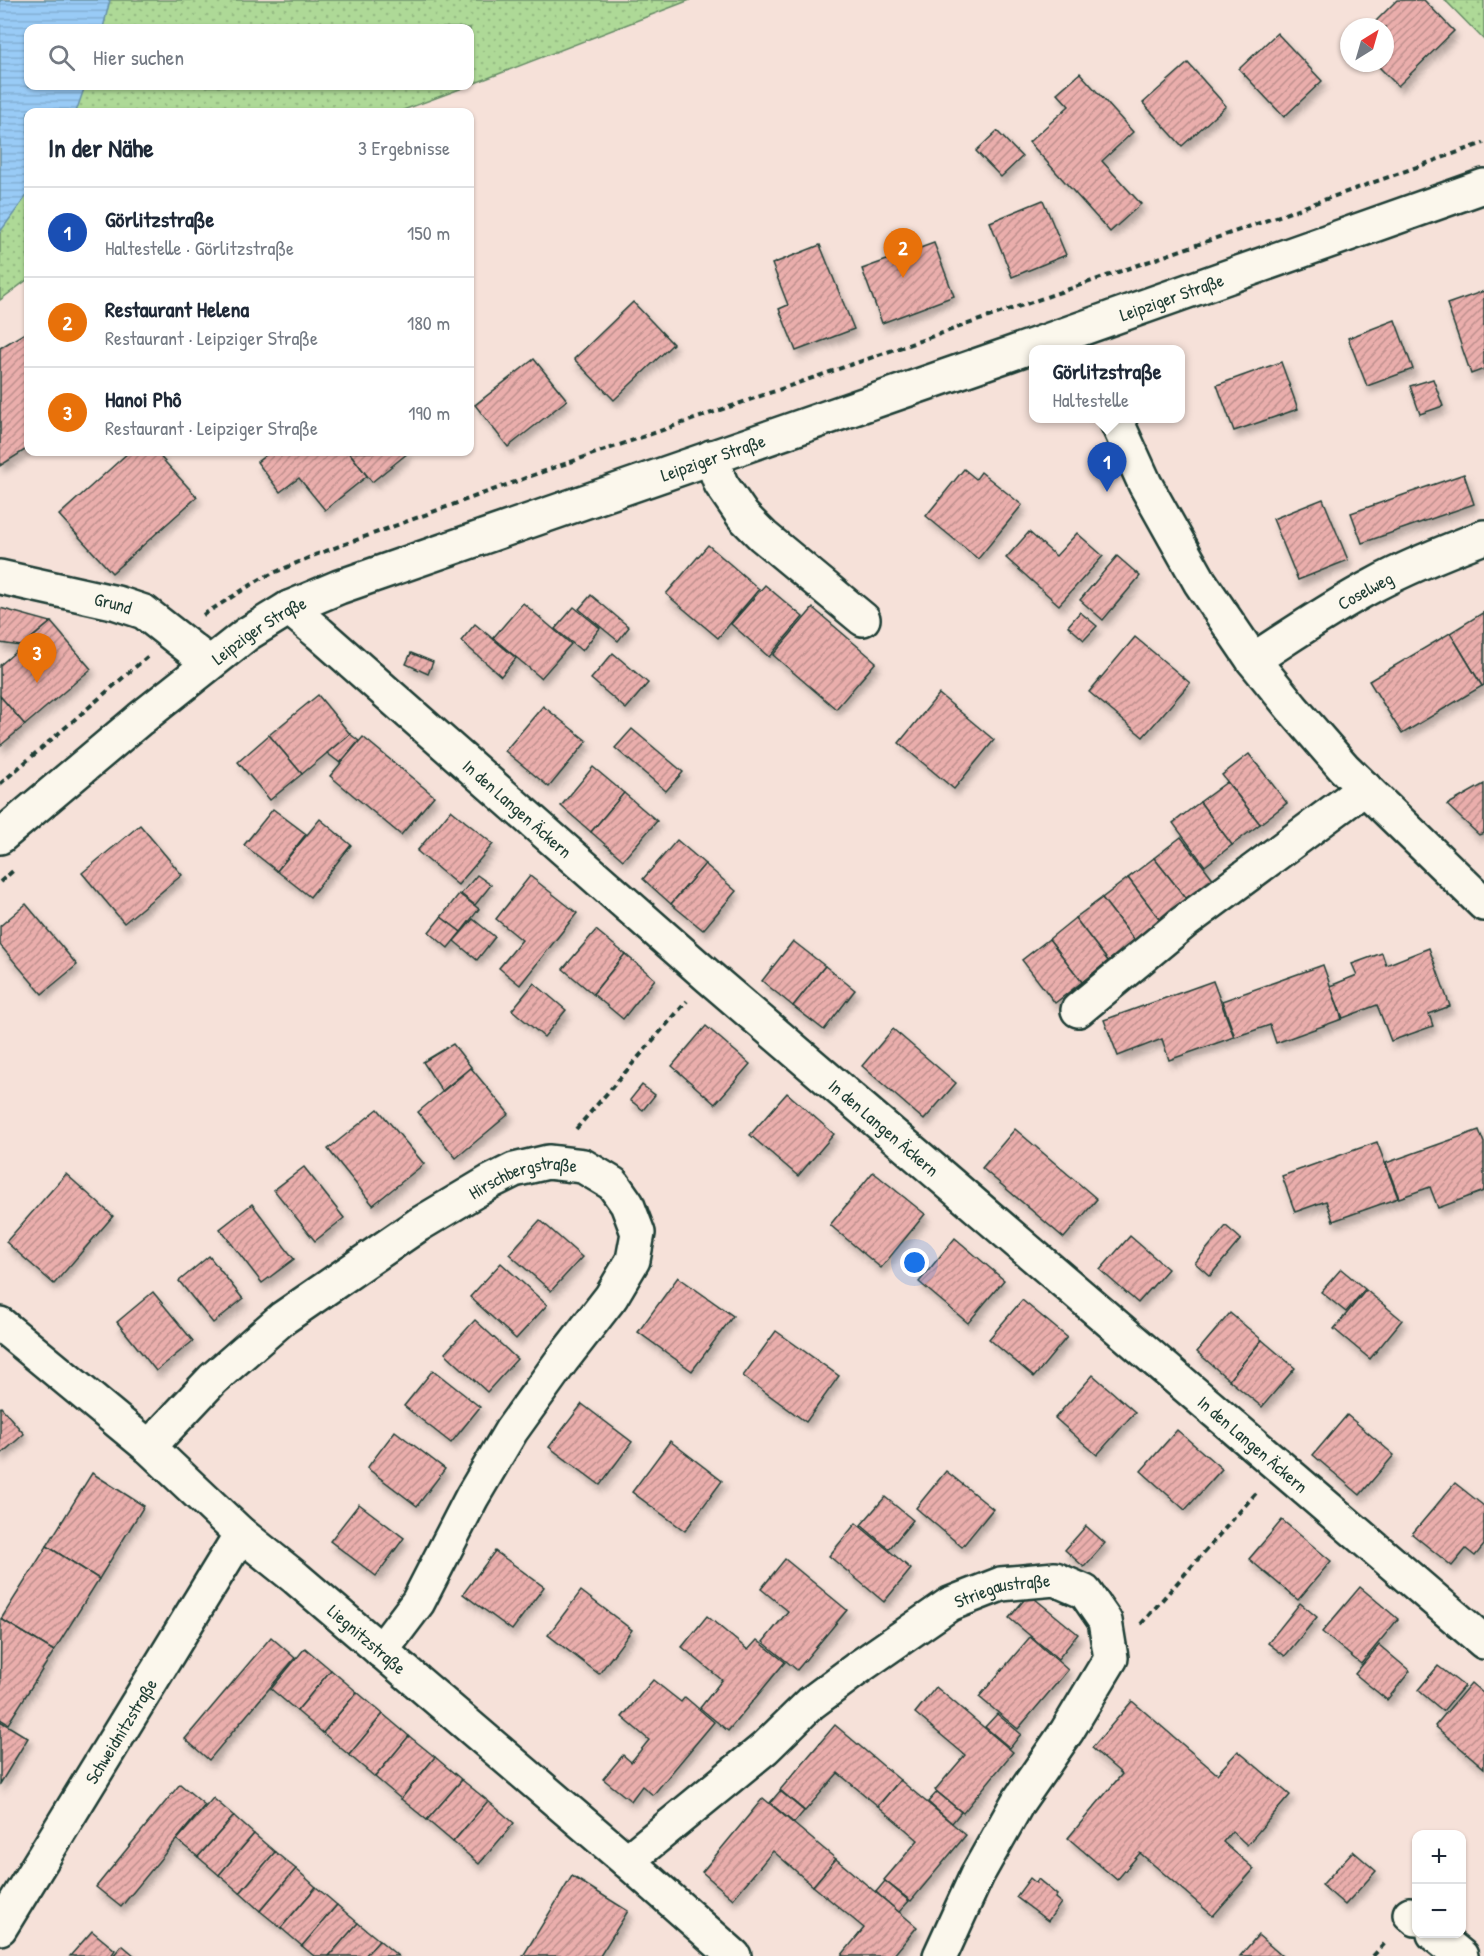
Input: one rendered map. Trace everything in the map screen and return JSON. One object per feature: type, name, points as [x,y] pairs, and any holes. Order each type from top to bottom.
[{"type":"street","name":"Leipziger Straße","points":[[1063,345],[1484,186]]},
{"type":"street","name":"Leipziger Straße","points":[[0,837],[209,663],[247,634],[289,609],[339,587],[711,457],[1029,356]]},
{"type":"street","points":[[1117,423],[1145,484],[1200,582],[1253,660],[1344,768],[1484,904]]},
{"type":"street","points":[[711,457],[721,484],[743,516],[763,536],[863,619]]},
{"type":"street","name":"Coselweg","points":[[1253,660],[1375,584],[1442,553],[1484,537]]},
{"type":"street","name":"Grund","points":[[0,577],[117,603],[144,612],[209,663]]},
{"type":"street","name":"In den Langen Äckern","points":[[289,609],[709,977],[1484,1642]]},
{"type":"street","points":[[1078,1010],[1183,923],[1365,788]]},
{"type":"street","name":"Hirschbergstraße","points":[[149,1447],[213,1379],[283,1318],[460,1199],[514,1170],[548,1162],[583,1166],[613,1184],[627,1203],[638,1233],[633,1260],[611,1297],[511,1431],[472,1497],[418,1602],[381,1651]]},
{"type":"street","name":"Liegnitzstraße","points":[[0,1324],[149,1447],[241,1534],[627,1861],[721,1952]]},
{"type":"street","name":"Schweidnitzstraße","points":[[0,1928],[241,1534]]},
{"type":"street","name":"Striegaustraße","points":[[627,1861],[765,1748],[811,1703],[950,1604],[1001,1584],[1055,1579],[1085,1592],[1105,1621],[1111,1658]]},
{"type":"street","points":[[940,1956],[977,1875],[1018,1802],[1067,1731],[1111,1658]]},
{"type":"street","points":[[1439,1938],[1461,1956]]},
{"type":"path","points":[[548,1162],[709,977]]},
{"type":"path","points":[[1111,1658],[1279,1467]]},
{"type":"green space","points":[[0,0],[690,0],[474,83],[474,24],[24,24],[24,90],[457,90],[409,108],[24,108],[24,282],[0,300]]},
{"type":"green space","points":[[1445,0],[1484,0],[1484,40]]},
{"type":"water","points":[[0,0],[110,0],[104,24],[24,24],[24,90],[84,90],[77,108],[24,108],[24,199],[0,232]]},
{"type":"building","points":[[1397,0],[1424,0],[1454,31],[1398,86],[1384,72],[1394,72],[1394,18],[1379,18]]},
{"type":"building","points":[[1277,33],[1322,81],[1284,117],[1239,69]]},
{"type":"building","points":[[1188,63],[1226,106],[1182,146],[1143,103]]},
{"type":"building","points":[[1080,73],[1133,132],[1102,161],[1141,204],[1110,232],[1029,142],[1069,106],[1057,93]]},
{"type":"building","points":[[997,131],[1022,157],[1001,177],[976,151]]},
{"type":"building","points":[[1043,200],[1066,255],[1012,277],[990,222]]},
{"type":"building","points":[[934,243],[954,296],[882,323],[862,269]]},
{"type":"building","points":[[820,245],[854,329],[796,351],[779,309],[788,305],[772,264]]},
{"type":"building","points":[[1484,291],[1484,369],[1471,374],[1447,304]]},
{"type":"building","points":[[633,302],[673,344],[614,400],[574,359]]},
{"type":"building","points":[[1395,320],[1413,369],[1367,386],[1348,338]]},
{"type":"building","points":[[24,333],[24,451],[0,466],[0,348]]},
{"type":"building","points":[[534,359],[567,400],[508,447],[475,405]]},
{"type":"building","points":[[1281,362],[1298,409],[1234,431],[1217,385]]},
{"type":"building","points":[[1433,379],[1443,406],[1420,414],[1410,386]]},
{"type":"building","points":[[125,456],[160,456],[197,497],[112,573],[59,515]]},
{"type":"building","points":[[265,456],[352,456],[367,476],[325,510],[299,478],[280,492],[257,462]]},
{"type":"building","points":[[352,456],[404,456],[372,482]]},
{"type":"building","points":[[964,469],[976,479],[981,472],[1022,505],[978,559],[926,516]]},
{"type":"building","points":[[1464,474],[1474,504],[1362,543],[1351,513]]},
{"type":"building","points":[[1323,499],[1348,560],[1298,580],[1273,519]]},
{"type":"building","points":[[1029,532],[1056,556],[1077,533],[1103,556],[1059,605],[1006,558]]},
{"type":"building","points":[[708,545],[759,589],[718,638],[666,594]]},
{"type":"building","points":[[1117,556],[1140,576],[1103,620],[1080,600]]},
{"type":"building","points":[[765,585],[803,617],[769,657],[731,624]]},
{"type":"building","points":[[591,595],[629,627],[618,641],[579,609]]},
{"type":"building","points":[[523,603],[571,644],[541,678],[493,638]]},
{"type":"building","points":[[574,607],[600,628],[582,651],[555,629]]},
{"type":"building","points":[[0,608],[51,622],[21,646],[0,643]]},
{"type":"building","points":[[813,608],[876,662],[836,709],[773,655]]},
{"type":"building","points":[[1080,612],[1097,626],[1084,640],[1068,626]]},
{"type":"building","points":[[1484,612],[1484,685],[1482,686],[1450,633]]},
{"type":"building","points":[[51,622],[91,669],[25,725],[0,696],[0,665]]},
{"type":"building","points":[[475,624],[516,658],[501,676],[461,641]]},
{"type":"building","points":[[1450,633],[1482,686],[1402,734],[1369,681]]},
{"type":"building","points":[[1135,637],[1190,683],[1143,737],[1089,692]]},
{"type":"building","points":[[411,653],[433,662],[428,674],[406,664]]},
{"type":"building","points":[[613,653],[648,683],[626,709],[591,679]]},
{"type":"building","points":[[939,694],[994,740],[954,789],[899,743]]},
{"type":"building","points":[[318,695],[350,734],[302,774],[269,735]]},
{"type":"building","points":[[0,696],[25,725],[0,746]]},
{"type":"building","points":[[543,706],[587,741],[549,787],[505,751]]},
{"type":"building","points":[[632,729],[683,772],[666,791],[615,748]]},
{"type":"building","points":[[350,734],[359,741],[340,763],[327,753]]},
{"type":"building","points":[[269,735],[302,774],[270,800],[238,762]]},
{"type":"building","points":[[363,737],[434,796],[401,835],[330,776]]},
{"type":"building","points":[[1249,754],[1287,803],[1260,824],[1222,775]]},
{"type":"building","points":[[593,767],[624,793],[591,832],[561,806]]},
{"type":"building","points":[[1227,782],[1260,824],[1232,845],[1200,802]]},
{"type":"building","points":[[1484,784],[1484,833],[1479,835],[1447,805]]},
{"type":"building","points":[[624,793],[657,821],[623,860],[591,832]]},
{"type":"building","points":[[1200,802],[1232,845],[1205,866],[1173,823]]},
{"type":"building","points":[[273,809],[306,834],[277,871],[244,845]]},
{"type":"building","points":[[451,810],[493,844],[458,885],[417,851]]},
{"type":"building","points":[[320,819],[351,845],[310,897],[277,871]]},
{"type":"building","points":[[140,825],[182,875],[124,923],[82,873]]},
{"type":"building","points":[[1181,837],[1214,880],[1188,901],[1154,858]]},
{"type":"building","points":[[677,840],[705,864],[671,904],[643,879]]},
{"type":"building","points":[[1154,858],[1188,901],[1161,921],[1128,878]]},
{"type":"building","points":[[705,864],[736,891],[703,930],[671,904]]},
{"type":"building","points":[[477,875],[491,885],[475,905],[461,894]]},
{"type":"building","points":[[530,876],[577,913],[520,985],[499,968],[522,940],[496,919]]},
{"type":"building","points":[[1128,878],[1161,921],[1135,941],[1102,898]]},
{"type":"building","points":[[459,894],[479,909],[461,932],[441,917]]},
{"type":"building","points":[[1102,898],[1135,941],[1108,961],[1075,918]]},
{"type":"building","points":[[26,904],[77,965],[42,994],[0,945],[0,926]]},
{"type":"building","points":[[441,917],[461,932],[448,948],[429,932]]},
{"type":"building","points":[[1075,918],[1108,961],[1082,982],[1049,939]]},
{"type":"building","points":[[473,919],[495,937],[477,960],[454,941]]},
{"type":"building","points":[[596,930],[625,954],[593,994],[563,969]]},
{"type":"building","points":[[1049,939],[1082,982],[1055,1003],[1022,960]]},
{"type":"building","points":[[793,941],[825,966],[793,1006],[762,981]]},
{"type":"building","points":[[1429,948],[1450,1006],[1429,1014],[1433,1026],[1391,1041],[1377,1005],[1343,1018],[1330,986],[1357,975],[1352,964],[1382,953],[1386,965]]},
{"type":"building","points":[[625,954],[655,979],[623,1019],[593,994]]},
{"type":"building","points":[[1323,965],[1342,1019],[1276,1043],[1270,1025],[1235,1037],[1222,1001]]},
{"type":"building","points":[[825,966],[855,990],[824,1030],[793,1006]]},
{"type":"building","points":[[1213,981],[1234,1037],[1169,1060],[1162,1039],[1118,1056],[1104,1020]]},
{"type":"building","points":[[534,983],[566,1010],[544,1037],[512,1010]]},
{"type":"building","points":[[706,1026],[750,1064],[715,1104],[672,1066]]},
{"type":"building","points":[[893,1029],[956,1083],[924,1120],[862,1066]]},
{"type":"building","points":[[453,1044],[471,1067],[442,1091],[423,1062]]},
{"type":"building","points":[[471,1068],[509,1114],[456,1158],[418,1112]]},
{"type":"building","points":[[642,1085],[655,1095],[643,1110],[630,1100]]},
{"type":"building","points":[[787,1093],[834,1134],[798,1176],[750,1135]]},
{"type":"building","points":[[378,1109],[424,1164],[373,1205],[328,1149]]},
{"type":"building","points":[[1015,1129],[1097,1199],[1064,1238],[982,1168]]},
{"type":"building","points":[[1479,1130],[1484,1143],[1484,1191],[1438,1208],[1430,1187],[1399,1198],[1386,1163]]},
{"type":"building","points":[[1377,1142],[1398,1198],[1333,1221],[1326,1201],[1295,1212],[1282,1176]]},
{"type":"building","points":[[304,1167],[344,1218],[315,1241],[274,1190]]},
{"type":"building","points":[[873,1172],[925,1214],[881,1268],[830,1225]]},
{"type":"building","points":[[66,1174],[113,1216],[54,1284],[6,1242]]},
{"type":"building","points":[[252,1204],[294,1259],[262,1283],[220,1229]]},
{"type":"building","points":[[540,1220],[582,1257],[551,1291],[509,1254]]},
{"type":"building","points":[[1226,1226],[1241,1239],[1210,1276],[1195,1263]]},
{"type":"building","points":[[1130,1236],[1168,1269],[1138,1303],[1100,1270]]},
{"type":"building","points":[[955,1238],[1004,1280],[968,1323],[919,1282]]},
{"type":"building","points":[[209,1256],[243,1299],[213,1323],[179,1281]]},
{"type":"building","points":[[501,1263],[547,1305],[516,1339],[470,1297]]},
{"type":"building","points":[[1341,1269],[1365,1289],[1346,1312],[1321,1292]]},
{"type":"building","points":[[678,1277],[733,1316],[692,1371],[638,1332]]},
{"type":"building","points":[[1366,1290],[1402,1320],[1370,1359],[1334,1329]]},
{"type":"building","points":[[153,1292],[193,1341],[156,1371],[117,1322]]},
{"type":"building","points":[[1022,1300],[1067,1337],[1034,1377],[989,1339]]},
{"type":"building","points":[[1230,1313],[1262,1340],[1229,1380],[1197,1352]]},
{"type":"building","points":[[475,1320],[517,1359],[487,1392],[445,1353]]},
{"type":"building","points":[[776,1331],[839,1376],[806,1422],[743,1376]]},
{"type":"building","points":[[1262,1340],[1295,1368],[1262,1407],[1229,1380]]},
{"type":"building","points":[[433,1370],[480,1407],[451,1443],[404,1406]]},
{"type":"building","points":[[1093,1375],[1135,1412],[1097,1455],[1055,1418]]},
{"type":"building","points":[[582,1404],[632,1442],[600,1485],[549,1447]]},
{"type":"building","points":[[0,1408],[24,1434],[0,1455]]},
{"type":"building","points":[[1347,1415],[1394,1455],[1360,1495],[1313,1455]]},
{"type":"building","points":[[1177,1430],[1222,1469],[1185,1510],[1141,1471]]},
{"type":"building","points":[[395,1431],[445,1469],[417,1506],[367,1468]]},
{"type":"building","points":[[670,1441],[722,1481],[685,1531],[632,1492]]},
{"type":"building","points":[[946,1471],[993,1509],[962,1547],[916,1508]]},
{"type":"building","points":[[92,1473],[144,1506],[99,1579],[47,1546]]},
{"type":"building","points":[[1455,1483],[1484,1506],[1484,1545],[1475,1556],[1466,1549],[1452,1566],[1412,1534]]},
{"type":"building","points":[[885,1497],[913,1520],[889,1549],[861,1525]]},
{"type":"building","points":[[359,1504],[404,1538],[376,1576],[330,1541]]},
{"type":"building","points":[[1282,1520],[1331,1561],[1298,1600],[1249,1559]]},
{"type":"building","points":[[856,1523],[911,1569],[884,1602],[829,1556]]},
{"type":"building","points":[[1086,1526],[1105,1543],[1084,1567],[1065,1550]]},
{"type":"building","points":[[47,1546],[99,1579],[54,1651],[1,1619]]},
{"type":"building","points":[[495,1551],[544,1587],[512,1630],[463,1594]]},
{"type":"building","points":[[785,1559],[847,1610],[797,1670],[763,1642],[788,1611],[761,1589]]},
{"type":"building","points":[[1360,1587],[1398,1619],[1361,1664],[1322,1632]]},
{"type":"building","points":[[581,1591],[632,1630],[599,1674],[548,1635]]},
{"type":"building","points":[[1029,1594],[1078,1634],[1058,1659],[1009,1618]]},
{"type":"building","points":[[1300,1603],[1317,1617],[1285,1656],[1268,1643]]},
{"type":"building","points":[[707,1616],[748,1650],[757,1640],[785,1662],[728,1731],[700,1708],[722,1680],[682,1647]]},
{"type":"building","points":[[1,1619],[54,1651],[8,1724],[0,1719]]},
{"type":"building","points":[[271,1637],[295,1658],[209,1760],[185,1739]]},
{"type":"building","points":[[1030,1637],[1068,1670],[1018,1729],[979,1697]]},
{"type":"building","points":[[1379,1645],[1410,1671],[1387,1700],[1355,1674]]},
{"type":"building","points":[[305,1648],[331,1670],[297,1711],[271,1689]]},
{"type":"building","points":[[1438,1666],[1464,1686],[1443,1711],[1418,1690]]},
{"type":"building","points":[[331,1670],[357,1692],[323,1733],[297,1711]]},
{"type":"building","points":[[653,1680],[681,1702],[685,1697],[714,1722],[653,1795],[642,1786],[631,1801],[603,1779],[623,1755],[631,1762],[649,1740],[622,1717]]},
{"type":"building","points":[[1471,1683],[1484,1694],[1484,1768],[1435,1726]]},
{"type":"building","points":[[936,1687],[1013,1752],[963,1813],[935,1790],[965,1755],[915,1713]]},
{"type":"building","points":[[357,1692],[383,1714],[349,1755],[323,1733]]},
{"type":"building","points":[[1132,1701],[1217,1774],[1238,1751],[1290,1795],[1247,1845],[1232,1831],[1223,1842],[1254,1869],[1213,1916],[1140,1853],[1117,1880],[1068,1838],[1122,1774],[1092,1748]]},
{"type":"building","points":[[383,1714],[409,1736],[375,1777],[349,1755]]},
{"type":"building","points":[[997,1714],[1021,1734],[1010,1748],[985,1727]]},
{"type":"building","points":[[0,1721],[28,1738],[0,1784]]},
{"type":"building","points":[[835,1725],[900,1780],[878,1806],[838,1773],[805,1811],[780,1790]]},
{"type":"building","points":[[409,1736],[435,1757],[401,1799],[375,1777]]},
{"type":"building","points":[[435,1757],[462,1780],[427,1820],[401,1799]]},
{"type":"building","points":[[462,1780],[488,1801],[453,1842],[427,1820]]},
{"type":"building","points":[[900,1780],[966,1835],[911,1901],[884,1880],[918,1840],[878,1806]]},
{"type":"building","points":[[180,1784],[205,1805],[121,1907],[96,1887]]},
{"type":"building","points":[[780,1791],[804,1811],[794,1823],[770,1803]]},
{"type":"building","points":[[937,1792],[961,1812],[952,1823],[928,1802]]},
{"type":"building","points":[[213,1798],[234,1816],[198,1857],[177,1840]]},
{"type":"building","points":[[763,1798],[836,1859],[813,1886],[773,1851],[733,1899],[702,1872]]},
{"type":"building","points":[[488,1801],[514,1823],[479,1864],[453,1842]]},
{"type":"building","points":[[234,1816],[254,1834],[219,1875],[198,1857]]},
{"type":"building","points":[[254,1834],[275,1852],[240,1893],[219,1875]]},
{"type":"building","points":[[1353,1851],[1376,1871],[1345,1905],[1322,1885]]},
{"type":"building","points":[[275,1852],[296,1869],[260,1911],[240,1893]]},
{"type":"building","points":[[836,1859],[917,1927],[893,1956],[841,1956],[864,1928],[813,1886]]},
{"type":"building","points":[[296,1869],[316,1887],[281,1928],[260,1911]]},
{"type":"building","points":[[572,1876],[628,1911],[600,1956],[523,1956]]},
{"type":"building","points":[[1030,1878],[1036,1883],[1038,1879],[1057,1895],[1055,1898],[1061,1903],[1048,1921],[1016,1897]]},
{"type":"building","points":[[885,1881],[909,1901],[899,1912],[876,1892]]},
{"type":"building","points":[[316,1887],[337,1905],[302,1946],[281,1928]]},
{"type":"building","points":[[337,1905],[358,1923],[329,1956],[314,1956],[302,1946]]},
{"type":"building","points":[[358,1923],[379,1940],[365,1956],[329,1956]]},
{"type":"building","points":[[92,1931],[115,1950],[111,1956],[70,1956]]},
{"type":"building","points":[[1258,1935],[1282,1956],[1240,1956]]},
{"type":"building","points":[[379,1940],[398,1956],[365,1956]]},
{"type":"building","points":[[122,1945],[135,1956],[113,1956]]},
{"type":"place","name":"Restaurant Helena","points":[[903,278]]},
{"type":"place","name":"Görlitzstraße","points":[[1107,492]]},
{"type":"place","name":"Hanoi Phô","points":[[37,683]]}]
